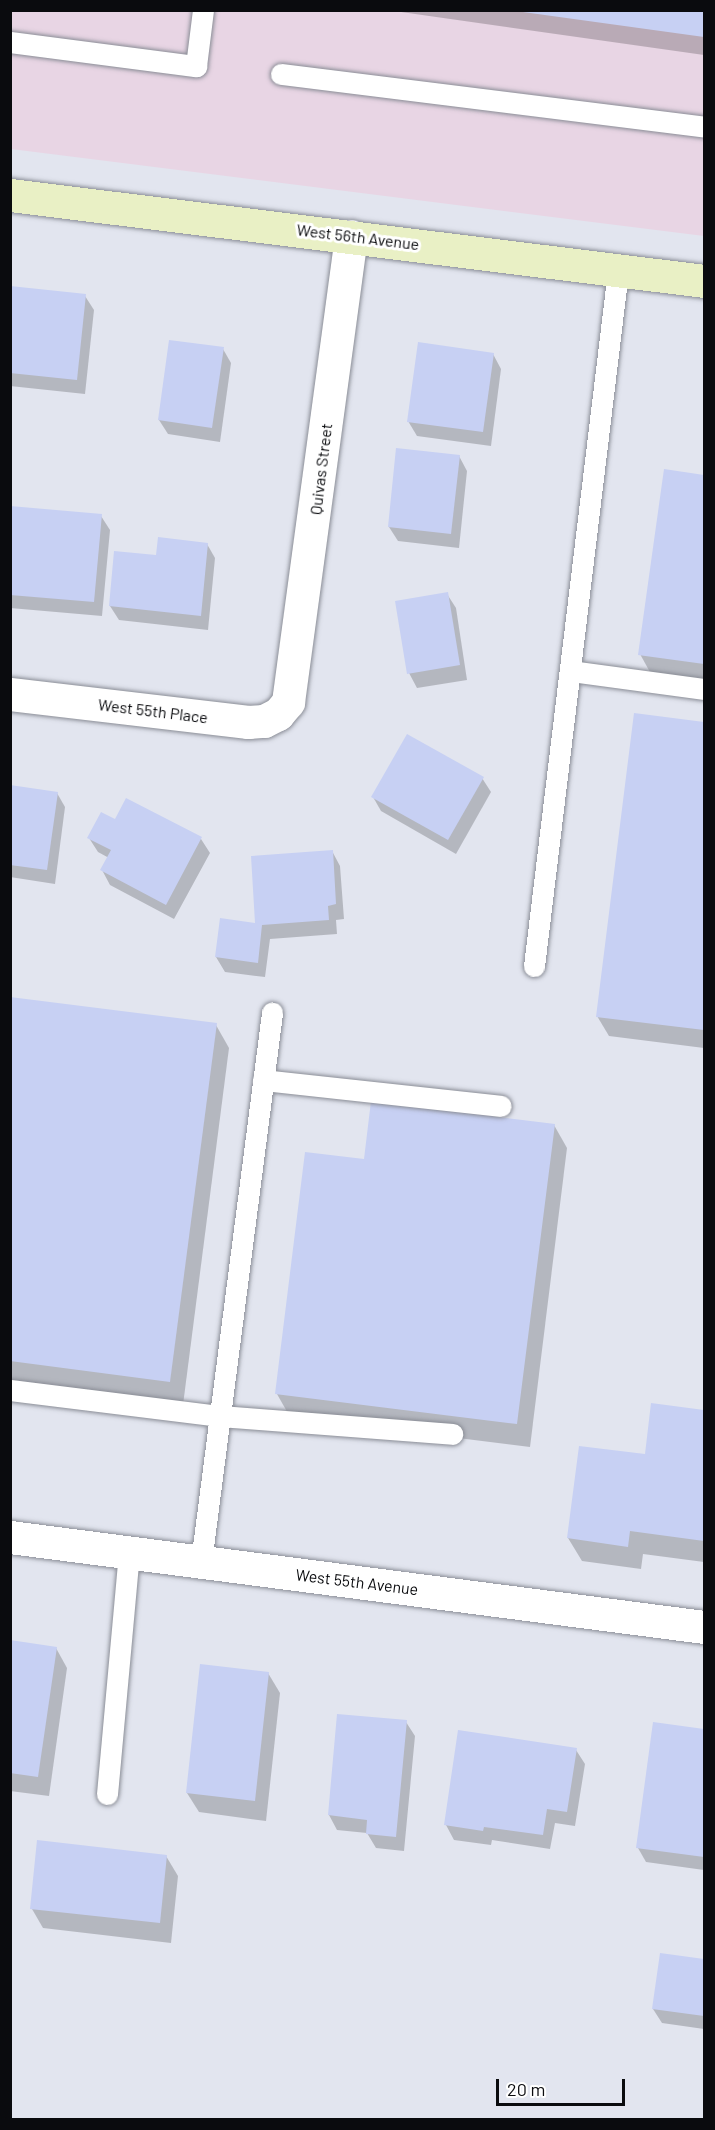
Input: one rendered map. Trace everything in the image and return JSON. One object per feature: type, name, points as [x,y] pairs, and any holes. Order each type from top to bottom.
[{"type":"street","name":"West 56th Avenue","points":[[10,195],[705,280]]},
{"type":"street","name":"Quivas Street","points":[[288,702],[351,236]]},
{"type":"street","name":"West 55th Place","points":[[10,694],[248,722],[264,721],[278,714],[288,702]]},
{"type":"street","name":"West 55th Avenue","points":[[10,1537],[705,1627]]},
{"type":"lane","points":[[10,42],[196,66],[202,10]]},
{"type":"lane","points":[[280,74],[705,128]]},
{"type":"lane","points":[[534,966],[618,270]]},
{"type":"lane","points":[[571,671],[705,689]]},
{"type":"lane","points":[[201,1562],[272,1013]]},
{"type":"lane","points":[[263,1080],[501,1106]]},
{"type":"lane","points":[[10,1390],[220,1416],[452,1434]]},
{"type":"lane","points":[[107,1794],[129,1552]]},
{"type":"shaded area","points":[[11,11],[704,11],[704,236],[11,149]]},
{"type":"building","points":[[523,10],[704,10],[704,37],[523,12]]},
{"type":"building","points":[[10,286],[86,294],[77,380],[10,373]]},
{"type":"building","points":[[169,340],[224,347],[212,428],[158,420]]},
{"type":"building","points":[[418,342],[494,353],[483,432],[407,422]]},
{"type":"building","points":[[396,448],[460,455],[451,534],[388,527]]},
{"type":"building","points":[[664,469],[704,475],[704,664],[638,655]]},
{"type":"building","points":[[10,506],[102,514],[94,602],[10,595]]},
{"type":"building","points":[[158,537],[208,543],[201,616],[109,606],[114,551],[156,555]]},
{"type":"building","points":[[448,592],[460,665],[407,674],[395,601]]},
{"type":"building","points":[[634,713],[704,722],[704,1030],[596,1017]]},
{"type":"building","points":[[407,734],[484,777],[448,840],[371,797]]},
{"type":"building","points":[[10,785],[58,792],[47,870],[10,865]]},
{"type":"building","points":[[126,798],[202,837],[166,905],[100,870],[111,850],[87,838],[101,812],[115,819]]},
{"type":"building","points":[[333,850],[336,904],[328,906],[329,920],[262,925],[258,963],[215,957],[220,918],[255,923],[251,856]]},
{"type":"building","points":[[10,997],[217,1023],[170,1382],[10,1361]]},
{"type":"building","points":[[371,1101],[555,1124],[517,1424],[275,1394],[305,1152],[364,1159]]},
{"type":"building","points":[[651,1403],[704,1410],[704,1541],[630,1531],[628,1547],[567,1538],[579,1446],[645,1454]]},
{"type":"building","points":[[10,1640],[57,1647],[38,1777],[10,1773]]},
{"type":"building","points":[[200,1664],[269,1672],[255,1801],[186,1793]]},
{"type":"building","points":[[337,1714],[407,1720],[396,1837],[366,1834],[367,1820],[328,1815]]},
{"type":"building","points":[[653,1722],[704,1729],[704,1857],[636,1848]]},
{"type":"building","points":[[458,1730],[577,1748],[567,1812],[547,1809],[543,1835],[484,1827],[483,1831],[444,1825]]},
{"type":"building","points":[[37,1840],[167,1855],[160,1923],[30,1909]]},
{"type":"building","points":[[660,1953],[704,1959],[704,2016],[652,2009]]}]
